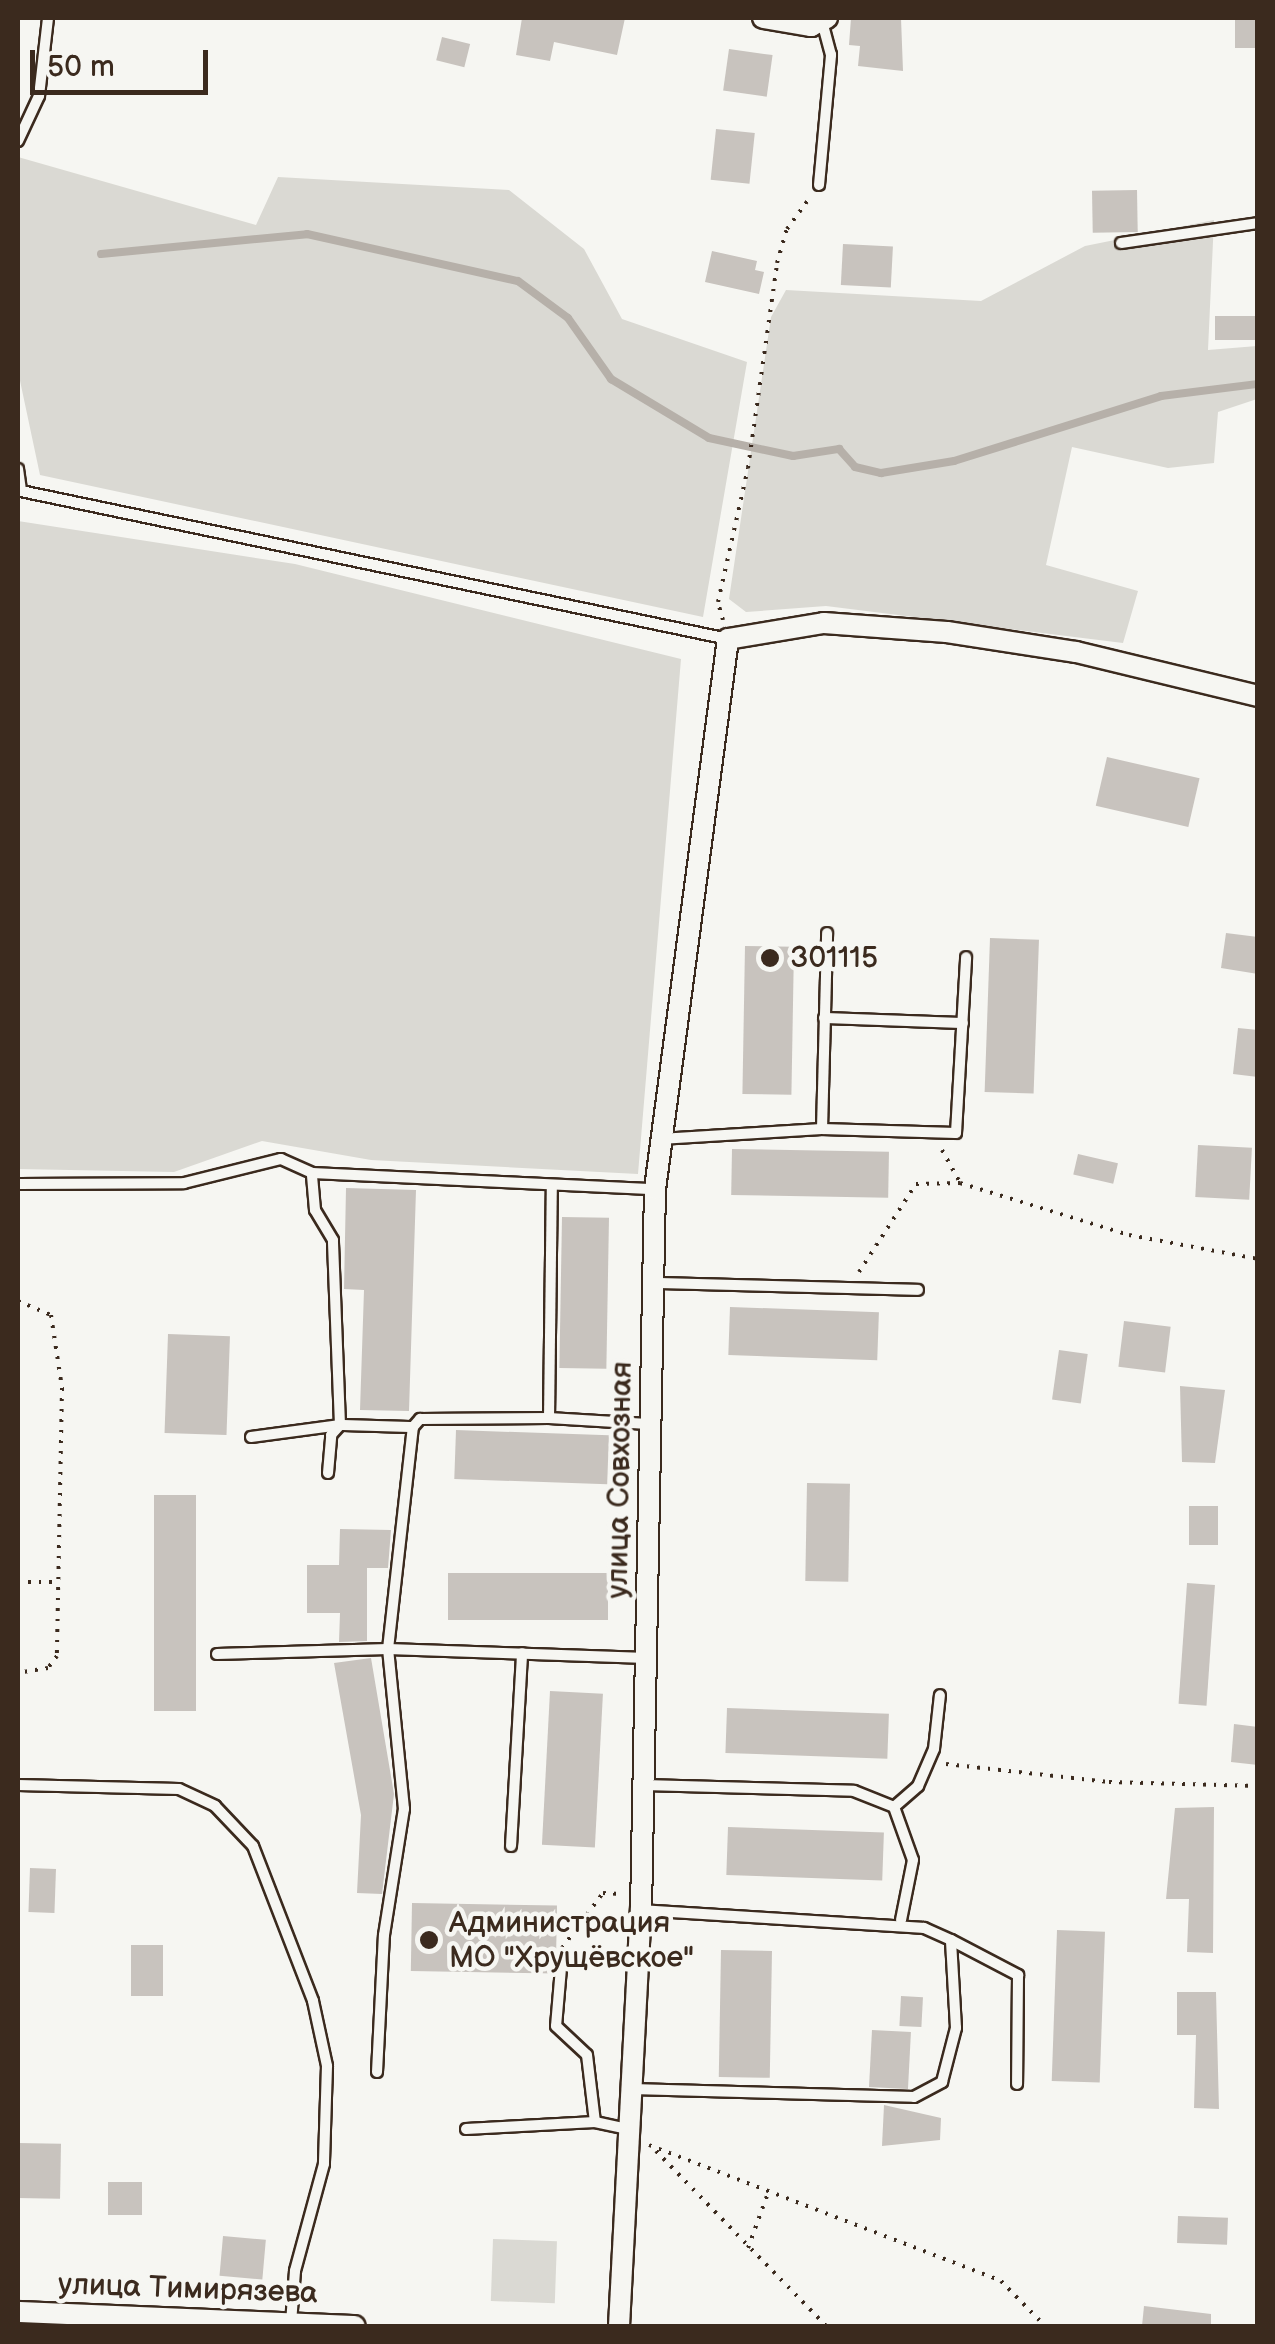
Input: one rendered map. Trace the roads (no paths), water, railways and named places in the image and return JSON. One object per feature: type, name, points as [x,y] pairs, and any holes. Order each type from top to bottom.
[{"type":"street","points":[[764,18],[824,20]]},
{"type":"street","points":[[728,638],[824,622],[947,632],[1076,652],[1258,696]]},
{"type":"street","name":"улица Совхозная","points":[[619,2326],[636,2134],[632,2088],[642,1903],[655,1189],[728,638]]},
{"type":"street","name":"улица Тимирязева","points":[[18,2312],[355,2326]]},
{"type":"lane","points":[[18,141],[42,84],[48,18]]},
{"type":"lane","points":[[819,185],[830,55],[824,20]]},
{"type":"lane","points":[[1121,243],[1258,223]]},
{"type":"lane","points":[[18,468],[21,492],[728,638]]},
{"type":"lane","points":[[822,1130],[827,933]]},
{"type":"lane","points":[[659,1140],[822,1130],[956,1133],[966,957]]},
{"type":"lane","points":[[824,1018],[962,1023]]},
{"type":"lane","points":[[18,1184],[184,1183],[281,1159],[312,1173],[655,1189]]},
{"type":"lane","points":[[312,1173],[315,1210],[333,1240],[340,1425],[331,1435],[328,1473]]},
{"type":"lane","points":[[550,1418],[552,1185]]},
{"type":"lane","points":[[655,1283],[918,1290]]},
{"type":"lane","points":[[377,2072],[384,1935],[404,1809],[388,1649],[413,1427],[420,1420],[550,1418],[648,1424]]},
{"type":"lane","points":[[251,1437],[340,1425],[413,1427]]},
{"type":"lane","points":[[217,1654],[388,1649],[648,1658]]},
{"type":"lane","points":[[511,1846],[522,1654]]},
{"type":"lane","points":[[894,1807],[918,1786],[935,1746],[940,1696]]},
{"type":"lane","points":[[644,1785],[854,1791],[894,1807],[913,1860],[901,1920]]},
{"type":"lane","points":[[18,1786],[179,1789],[215,1806],[256,1851],[313,2002],[327,2066],[326,2150],[295,2271],[291,2325]]},
{"type":"lane","points":[[642,1903],[901,1920],[951,1940],[1017,1973],[1017,2084]]},
{"type":"lane","points":[[632,2088],[746,2086],[902,2099],[934,2090],[953,2058],[951,1940]]},
{"type":"lane","points":[[561,1968],[556,2026],[587,2055],[596,2122]]},
{"type":"lane","points":[[466,2129],[596,2122],[636,2134]]},
{"type":"waterway","points":[[101,254],[307,234],[518,281],[568,318],[611,379],[709,438],[793,456],[839,449],[855,467],[881,473],[954,461],[1161,396],[1258,384]]},
{"type":"place","name":"301115","points":[[770,958]]},
{"type":"place","name":"Администрация МО \"Хрущёвское\"","points":[[429,1940]]}]
